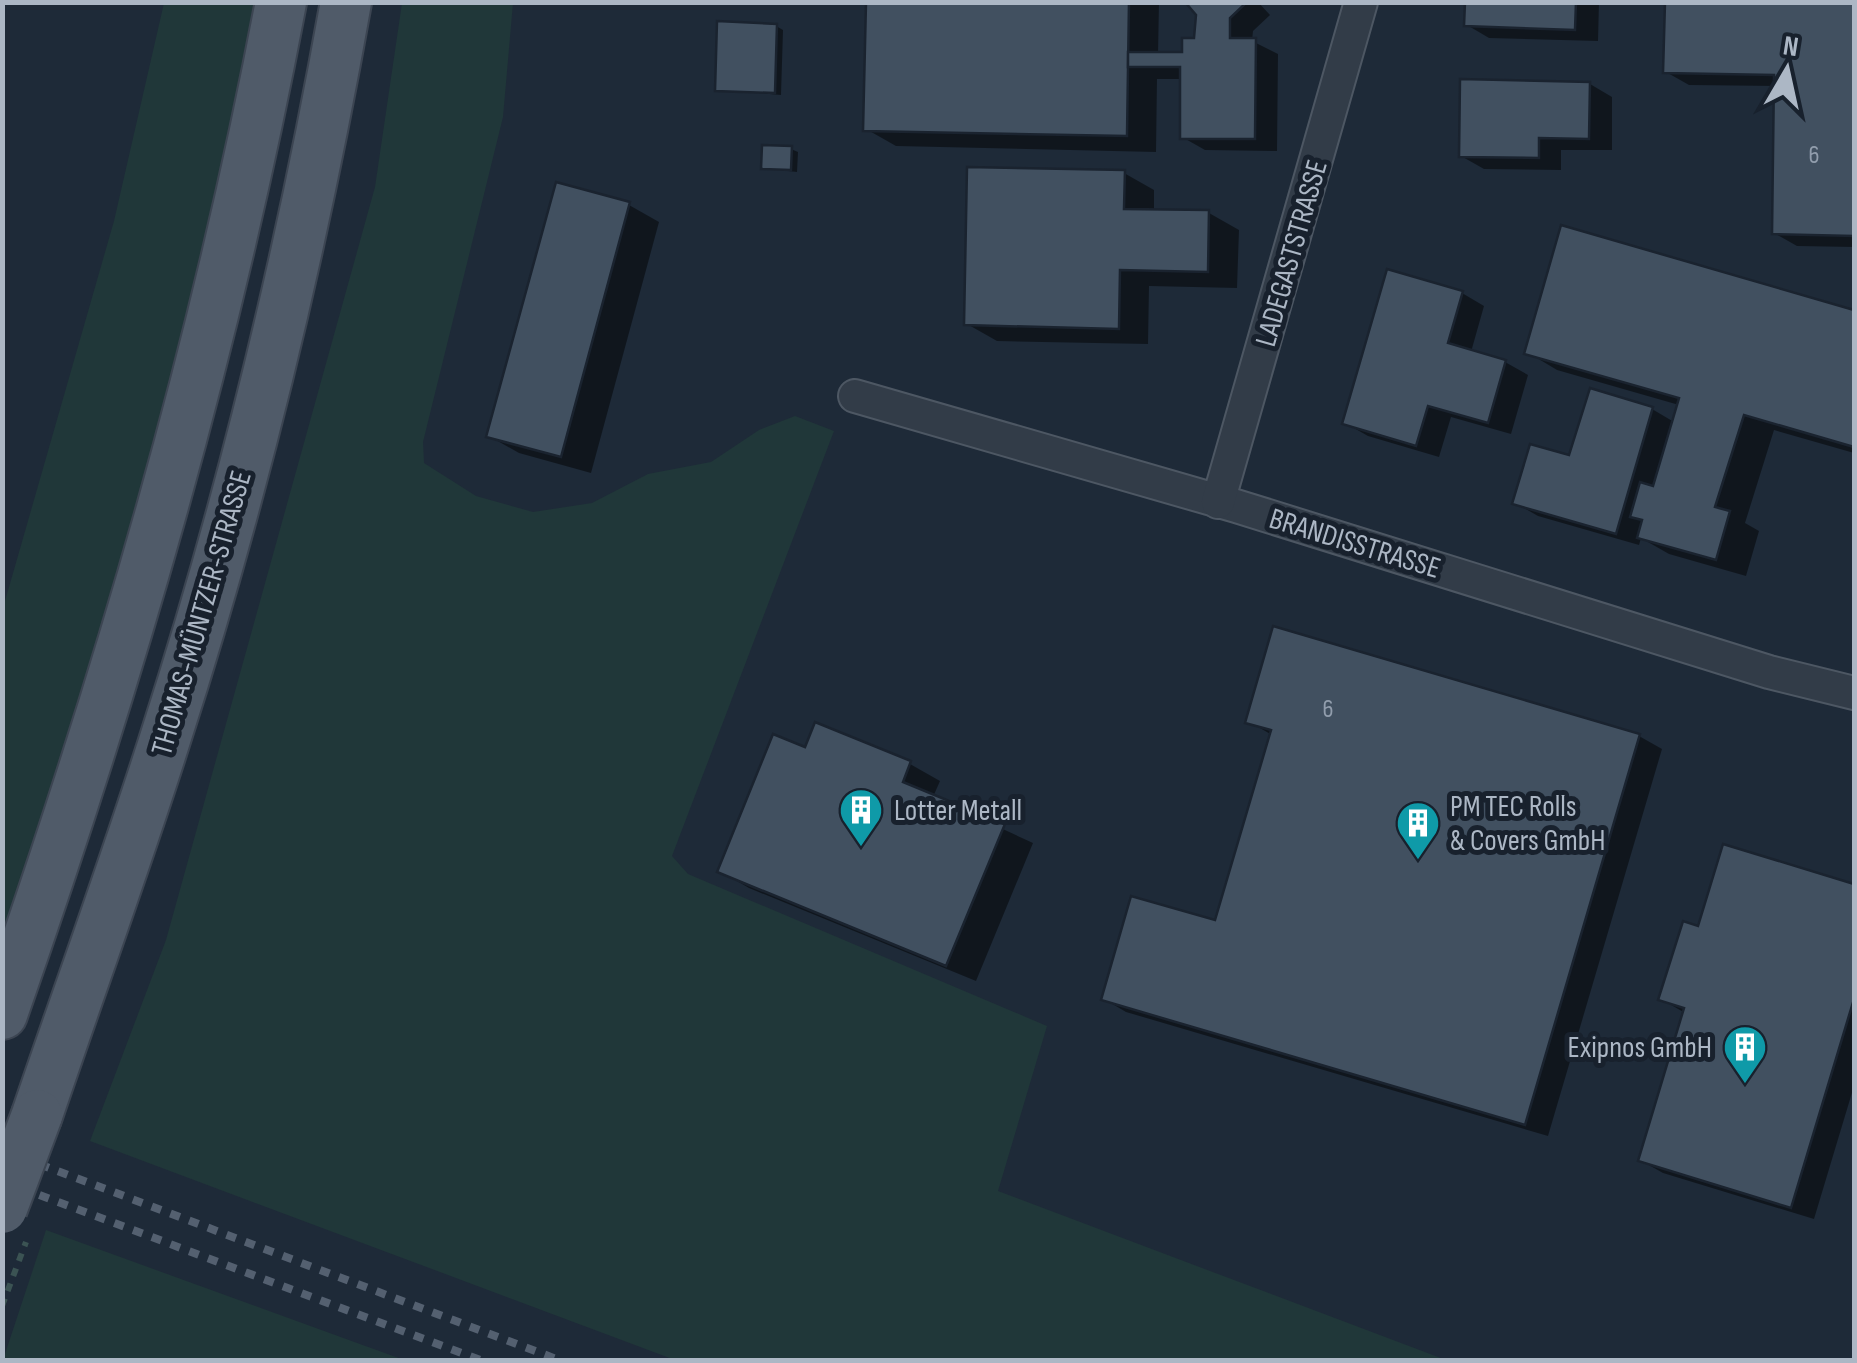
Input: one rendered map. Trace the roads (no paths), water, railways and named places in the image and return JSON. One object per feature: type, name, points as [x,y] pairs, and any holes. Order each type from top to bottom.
[{"type":"main road","name":"THOMAS-MÜNTZER-STRASSE","points":[[2,1014],[96,739],[184,442],[234,242],[281,2]]},
{"type":"main road","name":"THOMAS-MÜNTZER-STRASSE","points":[[17,1218],[37,1115],[166,736],[247,456],[294,260],[346,2]]},
{"type":"street","name":"LADEGASTSTRASSE","points":[[1218,502],[1362,2]]},
{"type":"street","name":"BRANDISSTRASSE","points":[[856,396],[1218,502],[1768,672],[1854,693]]},
{"type":"railway","points":[[2,1150],[559,1360]]},
{"type":"railway","points":[[2,1181],[480,1360]]},
{"type":"place","name":"Lotter Metall","points":[[861,848]]},
{"type":"place","name":"PM TEC Rolls & Covers GmbH","points":[[1418,861]]},
{"type":"place","name":"Exipnos GmbH","points":[[1745,1085]]}]
